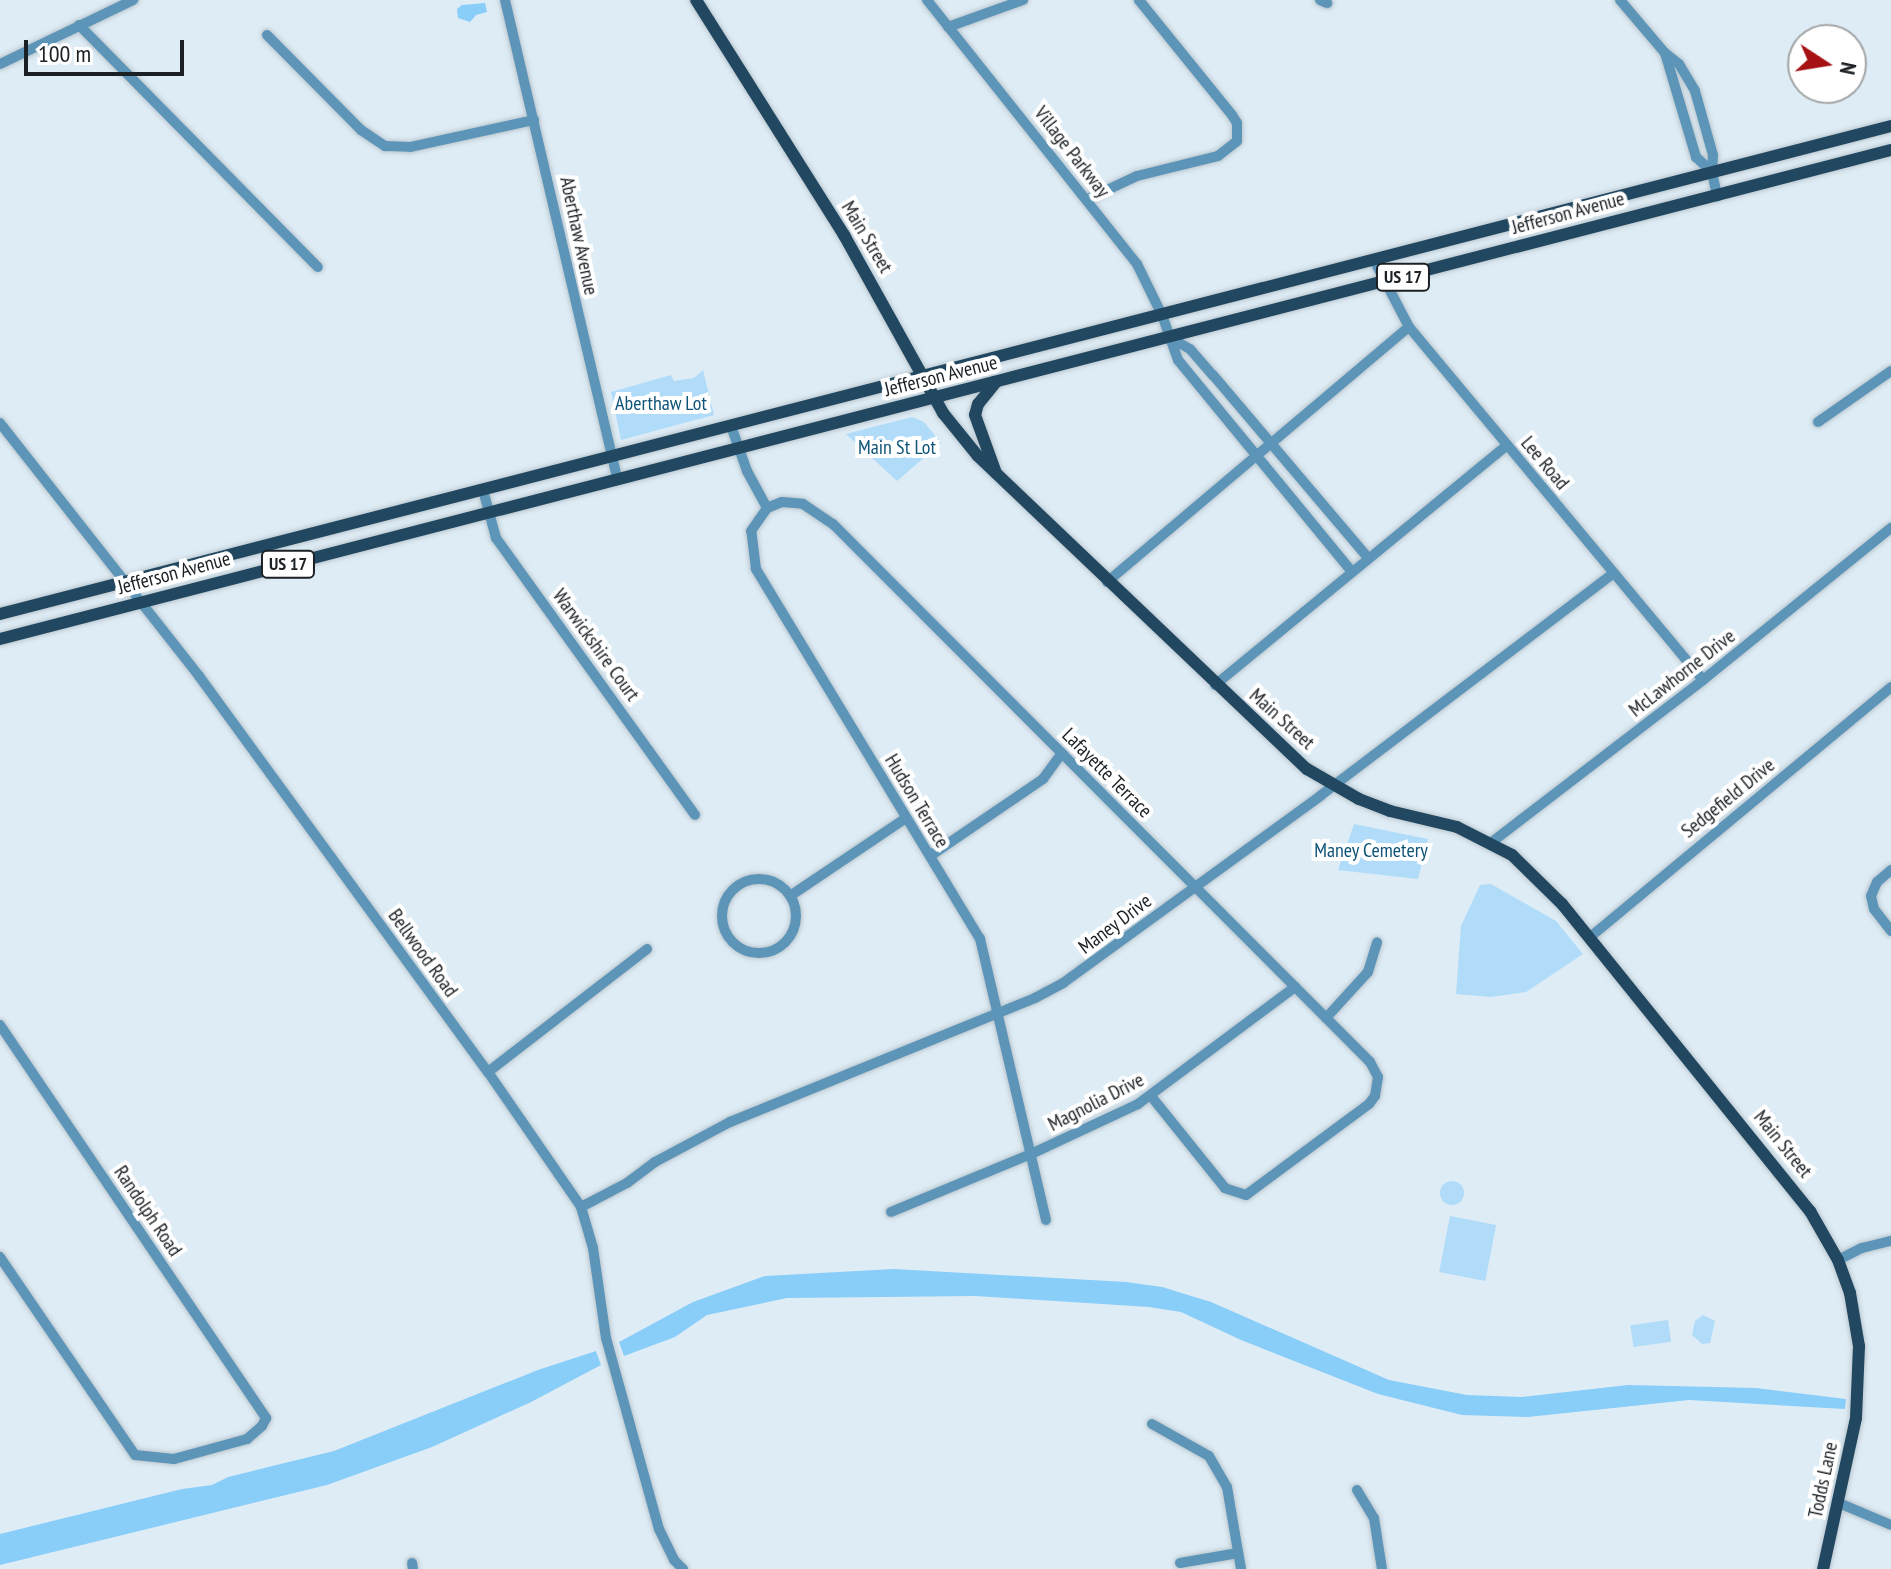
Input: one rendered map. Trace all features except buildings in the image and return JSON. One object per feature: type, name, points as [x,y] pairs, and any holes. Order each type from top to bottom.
[{"type":"main road","name":"Main Street","points":[[696,0],[844,235],[934,398],[950,423],[997,476],[1290,756],[1333,786],[1380,808],[1457,827],[1492,842],[1540,881],[1589,938],[1799,1195],[1838,1260],[1856,1322],[1859,1399]]},
{"type":"main road","name":"Jefferson Avenue","points":[[0,614],[1891,126]]},
{"type":"main road","name":"Jefferson Avenue","points":[[0,639],[1891,150]]},
{"type":"main road","points":[[996,382],[978,404],[975,415],[997,476]]},
{"type":"main road","name":"Todds Lane","points":[[1823,1569],[1859,1399]]},
{"type":"street","points":[[0,64],[133,0]]},
{"type":"street","name":"Aberthaw Avenue","points":[[505,0],[618,480]]},
{"type":"street","name":"Village Parkway","points":[[927,0],[1137,264],[1162,315],[1178,360],[1352,572]]},
{"type":"street","points":[[948,27],[1023,0]]},
{"type":"street","points":[[1088,199],[1137,176],[1218,156],[1237,141],[1237,123],[1232,115],[1139,0]]},
{"type":"street","points":[[1620,0],[1665,53],[1679,64],[1695,91],[1713,155],[1712,172],[1717,196]]},
{"type":"street","points":[[79,25],[318,267]]},
{"type":"street","points":[[267,35],[361,130],[385,146],[410,147],[534,120]]},
{"type":"street","points":[[1665,53],[1696,157],[1712,172]]},
{"type":"street","name":"Lee Road","points":[[1374,260],[1409,327],[1703,680]]},
{"type":"street","points":[[1107,582],[1409,327]]},
{"type":"street","points":[[1169,337],[1190,349],[1368,558]]},
{"type":"street","points":[[1818,422],[1891,371]]},
{"type":"street","points":[[1223,415],[1238,404]]},
{"type":"street","name":"Bellwood Road","points":[[0,423],[143,602],[488,1072],[581,1207],[593,1248],[606,1338],[659,1529],[674,1560],[683,1569]]},
{"type":"street","points":[[731,426],[767,508]]},
{"type":"street","points":[[1215,685],[1507,445]]},
{"type":"street","name":"Warwickshire Court","points":[[483,490],[496,538],[695,815]]},
{"type":"street","name":"Lafayette Terrace","points":[[767,508],[782,502],[803,504],[833,524],[1326,1018],[1375,1069],[1378,1086],[1375,1096],[1363,1108],[1256,1191],[1238,1195],[1225,1188],[1151,1096]]},
{"type":"street","name":"Hudson Terrace","points":[[767,508],[751,531],[756,569],[980,939],[1046,1220]]},
{"type":"street","name":"McLawhorne Drive","points":[[1492,842],[1703,680],[1891,528]]},
{"type":"street","name":"Maney Drive","points":[[581,1207],[627,1183],[655,1162],[730,1122],[1035,998],[1091,966],[1613,574]]},
{"type":"street","name":"Sedgefield Drive","points":[[1589,938],[1891,687]]},
{"type":"street","points":[[930,856],[1043,779],[1062,753]]},
{"type":"street","points":[[790,896],[906,818]]},
{"type":"street","points":[[1891,870],[1877,882],[1871,896],[1874,909],[1891,931]]},
{"type":"street","points":[[762,880],[773,883],[790,896],[796,924],[780,947],[755,953],[730,939],[723,914],[735,888],[762,880]]},
{"type":"street","points":[[1326,1018],[1368,972],[1377,942]]},
{"type":"street","points":[[488,1072],[647,949]]},
{"type":"street","name":"Magnolia Drive","points":[[891,1212],[1031,1154],[1151,1096],[1295,987]]},
{"type":"street","name":"Randolph Road","points":[[0,1025],[266,1418],[255,1433],[240,1442],[165,1460],[135,1455],[0,1257]]},
{"type":"street","points":[[1838,1260],[1868,1246],[1891,1241]]},
{"type":"street","points":[[1152,1424],[1209,1456],[1227,1487],[1241,1569]]},
{"type":"street","points":[[1357,1490],[1374,1518],[1382,1569]]},
{"type":"street","points":[[1839,1503],[1891,1525]]},
{"type":"street","points":[[1180,1563],[1238,1553]]},
{"type":"green space","name":"Aberthaw Lot","points":[[703,370],[714,415],[621,440],[611,392],[671,375],[674,381],[694,378]]},
{"type":"green space","name":"Main St Lot","points":[[912,417],[924,422],[941,443],[897,481],[846,434]]},
{"type":"green space","name":"Maney Cemetery","points":[[1354,824],[1428,839],[1418,879],[1338,870]]},
{"type":"green space","points":[[1491,884],[1556,921],[1583,954],[1526,992],[1491,997],[1456,994],[1461,926],[1480,885]]},
{"type":"green space","points":[[1452,1181],[1461,1184],[1464,1193],[1461,1202],[1452,1205],[1443,1202],[1440,1193],[1443,1184]]},
{"type":"green space","points":[[1450,1216],[1496,1225],[1485,1281],[1439,1272]]},
{"type":"green space","points":[[1703,1315],[1715,1321],[1710,1343],[1702,1344],[1692,1335],[1695,1321]]},
{"type":"green space","points":[[1668,1320],[1671,1342],[1633,1347],[1630,1325]]},
{"type":"shaded area","points":[[485,3],[487,12],[476,15],[470,22],[458,18],[457,9],[462,5]]},
{"type":"shaded area","points":[[894,1269],[1126,1282],[1162,1287],[1211,1302],[1389,1380],[1467,1395],[1522,1397],[1628,1385],[1756,1388],[1846,1399],[1845,1409],[1689,1400],[1528,1417],[1462,1415],[1378,1394],[1241,1340],[1181,1312],[1149,1307],[976,1296],[787,1298],[707,1315],[675,1337],[624,1356],[619,1342],[693,1302],[765,1276]]},
{"type":"shaded area","points":[[596,1351],[601,1365],[531,1402],[432,1447],[327,1485],[0,1565],[0,1534],[182,1489],[212,1485],[228,1477],[334,1451],[538,1370]]}]
